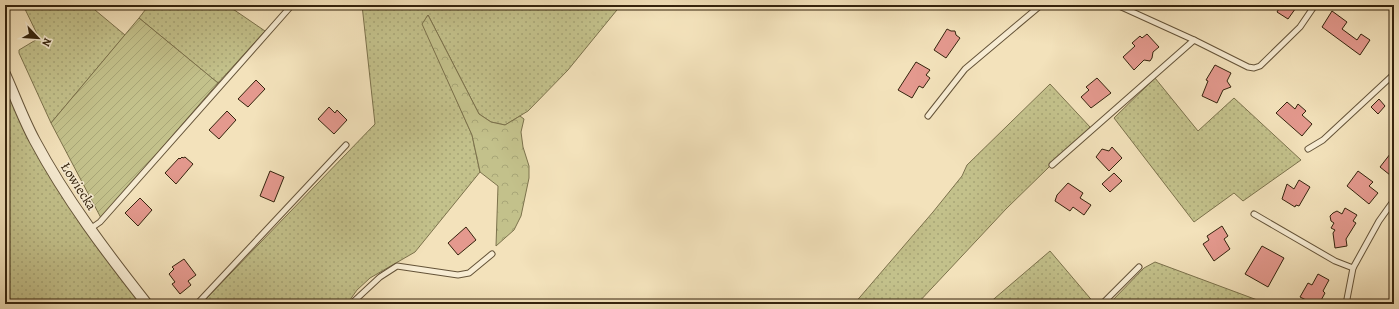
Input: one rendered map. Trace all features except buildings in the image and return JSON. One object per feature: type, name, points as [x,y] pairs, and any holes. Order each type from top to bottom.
[{"type":"street","name":"Łowiecka","points":[[5,74],[34,140],[107,254],[147,304]]},
{"type":"lane","points":[[90,229],[100,222],[292,5]]},
{"type":"lane","points":[[928,116],[965,69],[1041,5]]},
{"type":"lane","points":[[1117,5],[1194,40],[1248,67],[1254,68],[1260,66],[1300,27],[1315,5]]},
{"type":"lane","points":[[1052,165],[1194,40]]},
{"type":"lane","points":[[1308,149],[1324,140],[1394,74]]},
{"type":"lane","points":[[197,304],[346,145]]},
{"type":"lane","points":[[1347,298],[1353,268],[1379,221],[1394,200]]},
{"type":"lane","points":[[1254,214],[1335,260],[1353,268]]},
{"type":"lane","points":[[351,304],[380,277],[397,266],[458,275],[469,273],[492,254]]},
{"type":"lane","points":[[1102,304],[1139,267]]},
{"type":"green space","points":[[23,5],[89,5],[125,35],[51,123],[19,53],[19,50],[39,38]]},
{"type":"green space","points":[[149,5],[227,5],[265,31],[218,83],[139,18]]},
{"type":"green space","points":[[362,5],[621,5],[568,70],[528,111],[505,125],[491,122],[479,114],[428,15],[423,24],[472,135],[480,172],[415,252],[370,278],[357,290],[347,304],[201,304],[375,124]]},
{"type":"green space","points":[[428,15],[479,114],[491,122],[505,125],[520,116],[524,119],[521,132],[523,147],[529,166],[529,178],[521,216],[514,230],[496,246],[498,186],[480,172],[472,135],[422,24]]},
{"type":"green space","points":[[139,18],[218,83],[101,218],[51,123]]},
{"type":"green space","points":[[1155,78],[1198,131],[1234,98],[1301,160],[1243,201],[1234,193],[1194,222],[1114,118]]},
{"type":"green space","points":[[5,84],[50,177],[101,252],[141,304],[5,304]]},
{"type":"green space","points":[[1050,84],[1090,127],[1006,209],[917,304],[854,304],[933,212],[962,176],[967,165]]},
{"type":"green space","points":[[1050,251],[1095,304],[988,304]]},
{"type":"green space","points":[[1155,262],[1268,304],[1109,304],[1144,268]]}]
